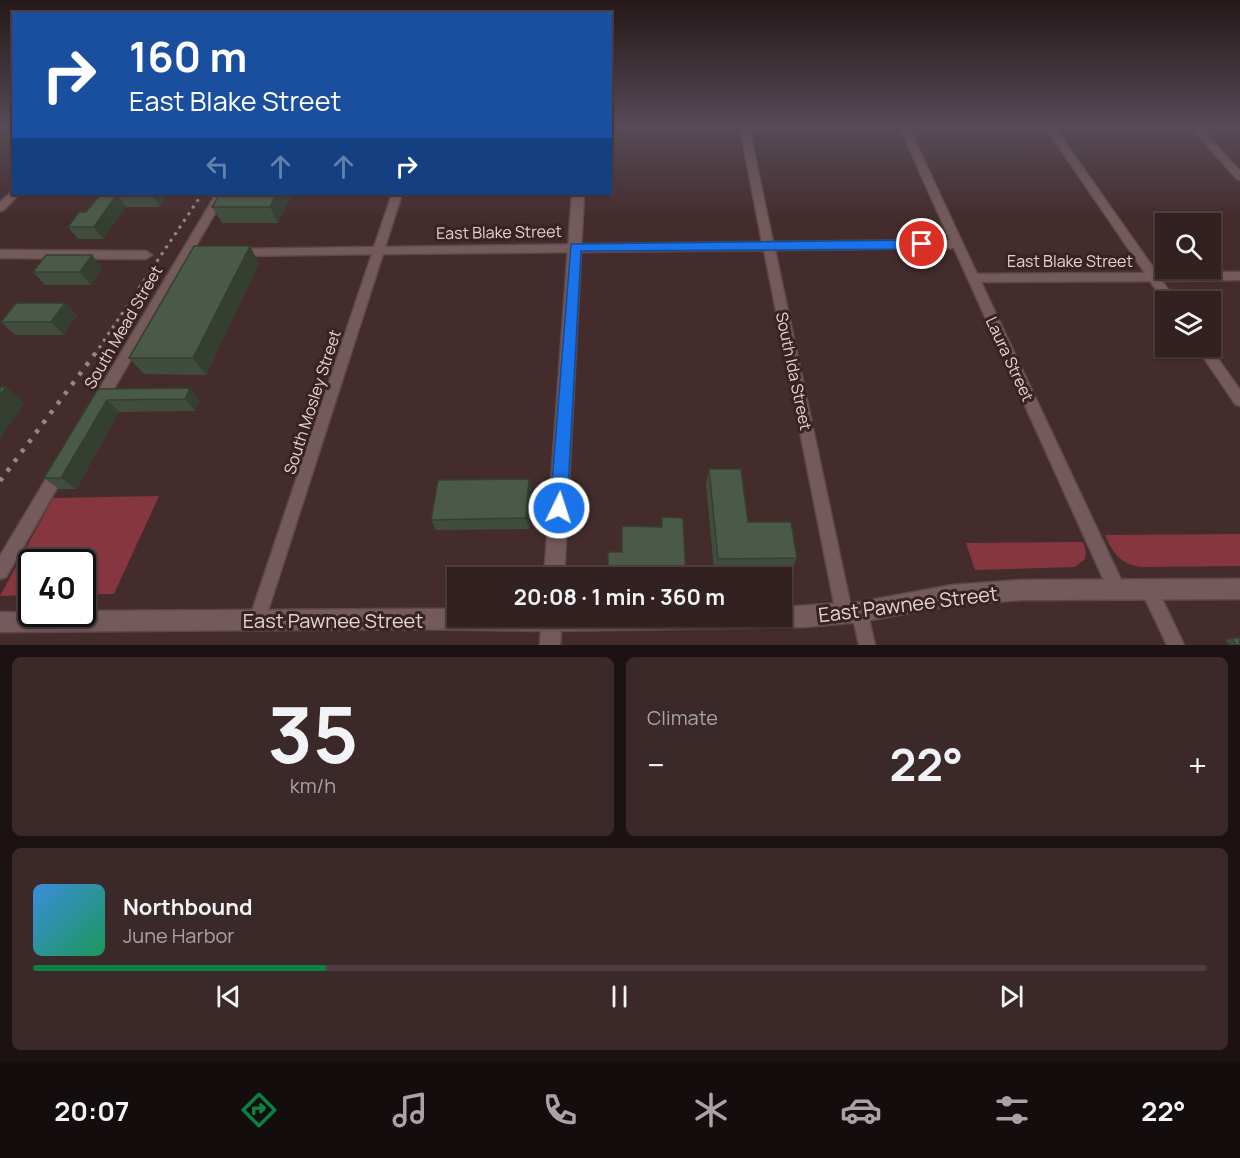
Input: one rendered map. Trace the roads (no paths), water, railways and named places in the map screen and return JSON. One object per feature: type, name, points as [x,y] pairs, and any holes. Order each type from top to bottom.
[{"type":"main road","points":[[555,567],[578,195]]},
{"type":"main road","name":"East Pawnee Street","points":[[792,617],[852,612],[952,595],[1022,590],[1240,589]]},
{"type":"main road","name":"East Pawnee Street","points":[[0,622],[447,619]]},
{"type":"main road","points":[[550,645],[551,627]]},
{"type":"street","name":"South Ida Street","points":[[750,158],[768,246],[852,612],[867,645]]},
{"type":"street","name":"Laura Street","points":[[917,158],[1117,590]]},
{"type":"street","points":[[1071,158],[1164,291]]},
{"type":"street","points":[[1223,158],[1240,177]]},
{"type":"street","points":[[0,208],[12,195]]},
{"type":"street","name":"South Mead Street","points":[[93,411],[220,195]]},
{"type":"street","name":"South Mosley Street","points":[[257,620],[398,195]]},
{"type":"street","name":"East Blake Street","points":[[224,253],[956,244]]},
{"type":"street","points":[[186,253],[205,253]]},
{"type":"street","points":[[0,254],[146,255]]},
{"type":"street","name":"East Blake Street","points":[[972,278],[1240,276]]},
{"type":"street","points":[[1210,357],[1240,400]]},
{"type":"street","points":[[0,571],[64,461]]},
{"type":"street","points":[[1149,590],[1176,645]]},
{"type":"railway","points":[[99,348],[201,195]]},
{"type":"railway","points":[[0,481],[100,347]]}]
